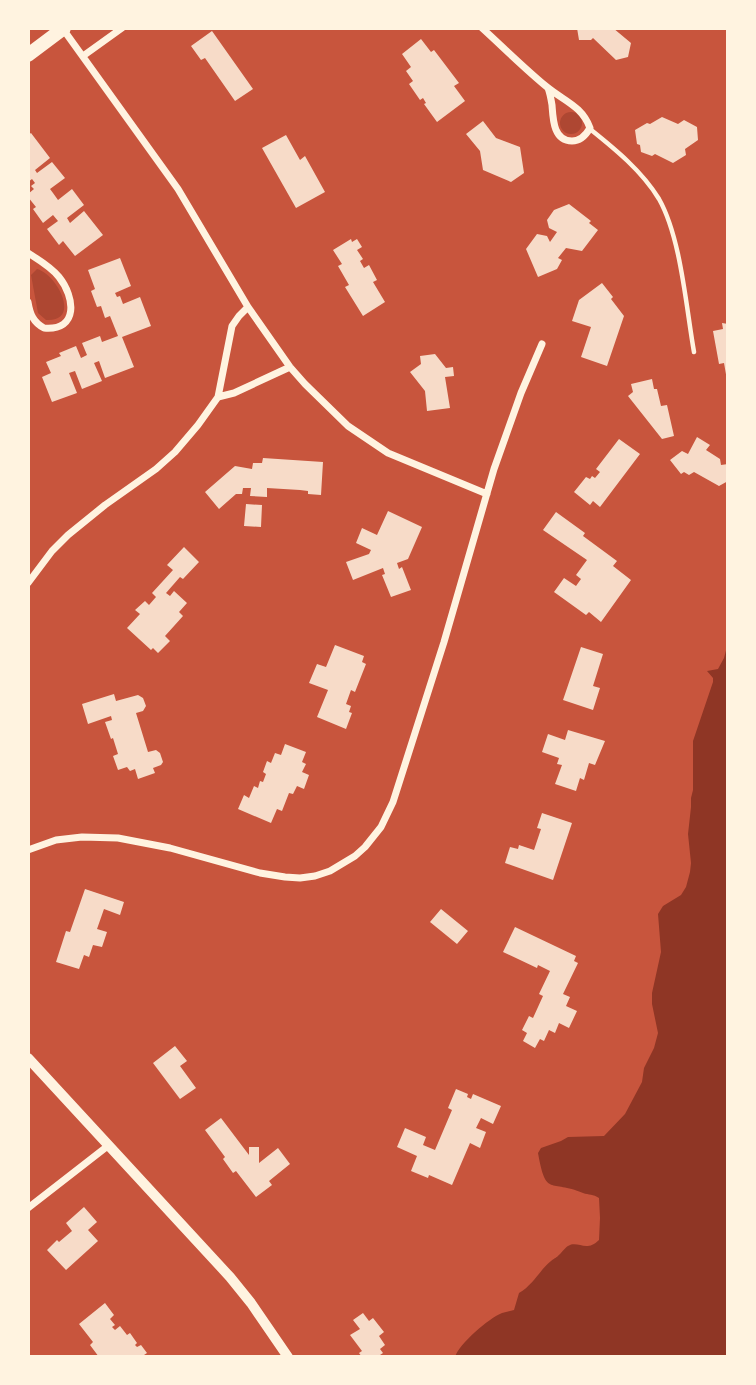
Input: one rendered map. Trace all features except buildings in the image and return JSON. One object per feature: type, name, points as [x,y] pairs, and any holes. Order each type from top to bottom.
[{"type":"highway","points":[[28,55],[63,28]]},
{"type":"street","points":[[63,28],[178,189],[248,307],[290,367],[335,415],[372,443],[388,453],[487,494]]},
{"type":"street","points":[[83,56],[122,28]]},
{"type":"street","points":[[482,28],[548,88],[586,118],[590,128],[579,140],[567,140],[561,136],[553,122],[548,88]]},
{"type":"street","points":[[28,253],[58,276],[71,302],[71,314],[60,327],[44,328],[34,320],[28,302]]},
{"type":"street","points":[[28,583],[52,551],[68,536],[105,505],[156,469],[192,432],[218,397],[232,326],[248,307]]},
{"type":"street","points":[[28,850],[69,838],[118,838],[170,848],[260,873],[300,878],[330,871],[355,856],[374,836],[393,802],[507,432],[542,344]]},
{"type":"street","points":[[218,397],[234,393],[290,367]]},
{"type":"street","points":[[28,1058],[230,1277],[288,1357]]},
{"type":"street","points":[[28,1208],[109,1145]]},
{"type":"lane","points":[[590,128],[620,153],[658,198],[677,249],[694,352]]},
{"type":"shaded area","points":[[571,112],[579,115],[582,123],[579,131],[571,134],[563,131],[560,123],[563,115]]},
{"type":"shaded area","points":[[37,269],[52,279],[62,297],[63,314],[57,319],[46,320],[38,313],[31,275]]},
{"type":"shaded area","points":[[728,643],[728,1357],[455,1357],[462,1345],[482,1326],[502,1313],[514,1310],[519,1293],[567,1247],[575,1244],[590,1246],[599,1240],[599,1198],[551,1185],[544,1176],[538,1153],[541,1148],[568,1137],[604,1136],[625,1114],[642,1082],[644,1068],[658,1033],[652,993],[661,952],[658,914],[663,906],[681,895],[690,872],[688,834],[693,790],[693,741],[713,682],[707,671],[718,669]]}]
